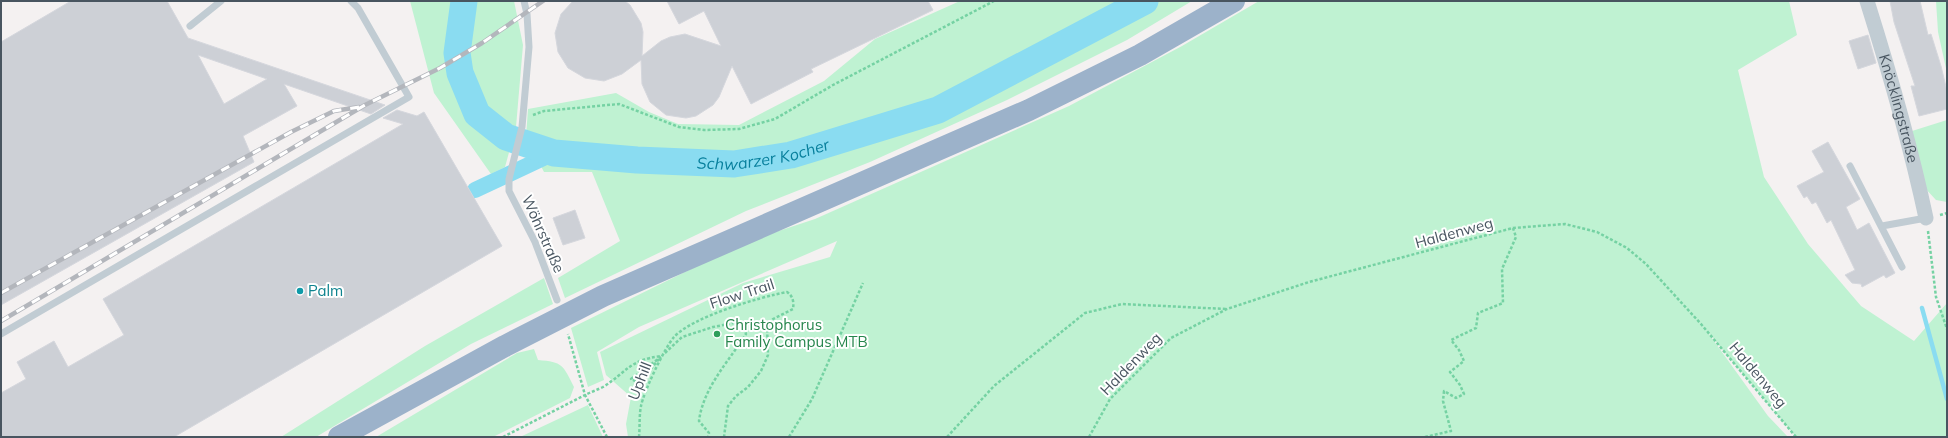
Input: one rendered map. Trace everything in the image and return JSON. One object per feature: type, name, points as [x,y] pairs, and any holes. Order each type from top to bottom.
[{"type":"highway","points":[[339,437],[505,346],[603,296],[1029,110],[1140,55],[1234,1]]},
{"type":"street","name":"Knöcklingstraße","points":[[1867,1],[1890,73],[1911,148],[1926,218]]},
{"type":"lane","points":[[190,26],[221,1]]},
{"type":"lane","points":[[1,334],[409,97],[358,8],[351,1]]},
{"type":"lane","points":[[523,118],[529,47],[527,14],[524,1]]},
{"type":"lane","name":"Wöhrstraße","points":[[523,118],[509,179],[510,191],[535,242],[557,300]]},
{"type":"lane","points":[[1850,166],[1902,267]]},
{"type":"lane","points":[[1882,226],[1926,218]]},
{"type":"path","points":[[523,118],[544,111],[619,104],[679,128],[704,130],[739,129],[775,119],[833,85],[994,1]]},
{"type":"path","points":[[1926,218],[1936,297],[1947,329]]},
{"type":"path","name":"Haldenweg","points":[[1089,437],[1110,399],[1171,338],[1227,309],[1309,282],[1513,228],[1566,224],[1597,232],[1626,248],[1646,264],[1701,324],[1796,437]]},
{"type":"path","points":[[1424,437],[1451,430],[1442,400],[1444,391],[1456,398],[1464,394],[1460,385],[1450,372],[1464,361],[1452,340],[1476,328],[1478,313],[1503,303],[1502,268],[1516,237],[1513,228]]},
{"type":"path","points":[[788,437],[812,398],[863,283]]},
{"type":"path","name":"Flow Trail","points":[[662,356],[674,336],[701,320],[766,296],[787,292],[791,295],[794,302],[793,309],[773,319],[767,326],[768,355],[761,371],[748,387],[736,396],[728,406],[724,437]]},
{"type":"path","points":[[947,437],[994,386],[1085,313],[1122,304],[1227,309]]},
{"type":"path","points":[[662,356],[639,383],[631,379],[656,361],[682,337],[698,331],[739,322],[744,327],[746,334],[726,361],[700,412],[699,422],[709,433],[708,437]]},
{"type":"path","points":[[568,334],[585,395],[607,437]]},
{"type":"path","points":[[503,437],[603,386],[628,366],[647,358],[662,356]]},
{"type":"path","name":"Uphill","points":[[639,437],[641,406],[662,356]]},
{"type":"green space","points":[[410,1],[514,1],[523,45],[516,127],[505,167],[491,174],[434,93]]},
{"type":"green space","points":[[960,1],[1192,1],[1127,40],[1007,100],[870,162],[746,211],[565,298],[558,278],[620,241],[592,172],[544,172],[526,137],[528,109],[616,93],[649,112],[678,124],[739,125],[824,81],[875,39]]},
{"type":"green space","points":[[1259,1],[1789,1],[1797,35],[1738,70],[1764,177],[1808,244],[1861,306],[1914,341],[1947,303],[1947,437],[1796,437],[1706,330],[1768,416],[1788,437],[628,437],[626,424],[631,397],[606,375],[600,352],[743,283],[830,257],[837,241],[639,327],[597,352],[604,380],[588,387],[571,328],[748,241],[815,219],[1069,106],[1182,46]]},
{"type":"green space","points":[[1936,1],[1947,1],[1947,73],[1938,32]]},
{"type":"green space","points":[[1947,120],[1947,202],[1936,200],[1924,187],[1912,131]]},
{"type":"green space","points":[[544,278],[553,304],[471,344],[316,437],[281,437],[425,346]]},
{"type":"green space","points":[[534,349],[538,360],[553,362],[564,369],[574,387],[570,398],[493,437],[376,437],[517,353]]},
{"type":"green space","points":[[588,405],[603,437],[520,437]]},
{"type":"building","points":[[71,1],[167,1],[188,38],[385,105],[371,114],[284,84],[297,106],[243,136],[254,162],[1,305],[1,42]],"holes":[[[198,55],[267,79],[224,104]]]},
{"type":"building","points":[[573,1],[625,1],[630,5],[641,23],[643,32],[642,56],[661,41],[670,37],[685,34],[721,46],[704,11],[679,24],[667,1],[928,1],[933,10],[811,69],[813,72],[751,104],[732,66],[719,97],[713,105],[696,116],[686,118],[666,115],[650,102],[642,84],[641,60],[622,74],[604,81],[585,78],[568,68],[558,52],[555,33],[561,14]]},
{"type":"building","points":[[1890,1],[1920,1],[1928,35],[1931,34],[1941,66],[1947,91],[1947,109],[1919,116],[1911,86],[1915,86],[1894,22]]},
{"type":"building","points":[[1868,35],[1876,63],[1858,69],[1849,41]]},
{"type":"building","name":"Palm","points":[[397,110],[417,116],[424,112],[502,246],[174,437],[1,437],[1,393],[26,379],[17,362],[54,341],[68,367],[124,335],[103,299],[403,124],[383,118]]},
{"type":"building","points":[[1828,142],[1860,199],[1846,207],[1857,230],[1869,223],[1895,273],[1886,278],[1884,275],[1862,287],[1861,284],[1852,283],[1845,275],[1855,270],[1831,220],[1827,223],[1816,202],[1812,204],[1807,196],[1804,198],[1797,186],[1824,172],[1812,151]]},
{"type":"building","points":[[575,210],[585,238],[563,245],[553,218]]},
{"type":"waterway","name":"Schwarzer Kocher","points":[[464,1],[457,53],[460,73],[477,114],[506,137],[554,153],[637,160],[734,164],[791,155],[938,110],[1145,1]]},
{"type":"waterway","points":[[475,190],[554,153]]},
{"type":"waterway","points":[[1922,308],[1947,399]]},
{"type":"railway","points":[[1,321],[365,105],[440,68],[482,43],[543,1]]},
{"type":"railway","points":[[1,293],[291,132],[334,111],[359,107]]},
{"type":"place","name":"Palm","points":[[300,291]]},
{"type":"place","name":"Christophorus Family Campus MTB","points":[[717,334]]}]
